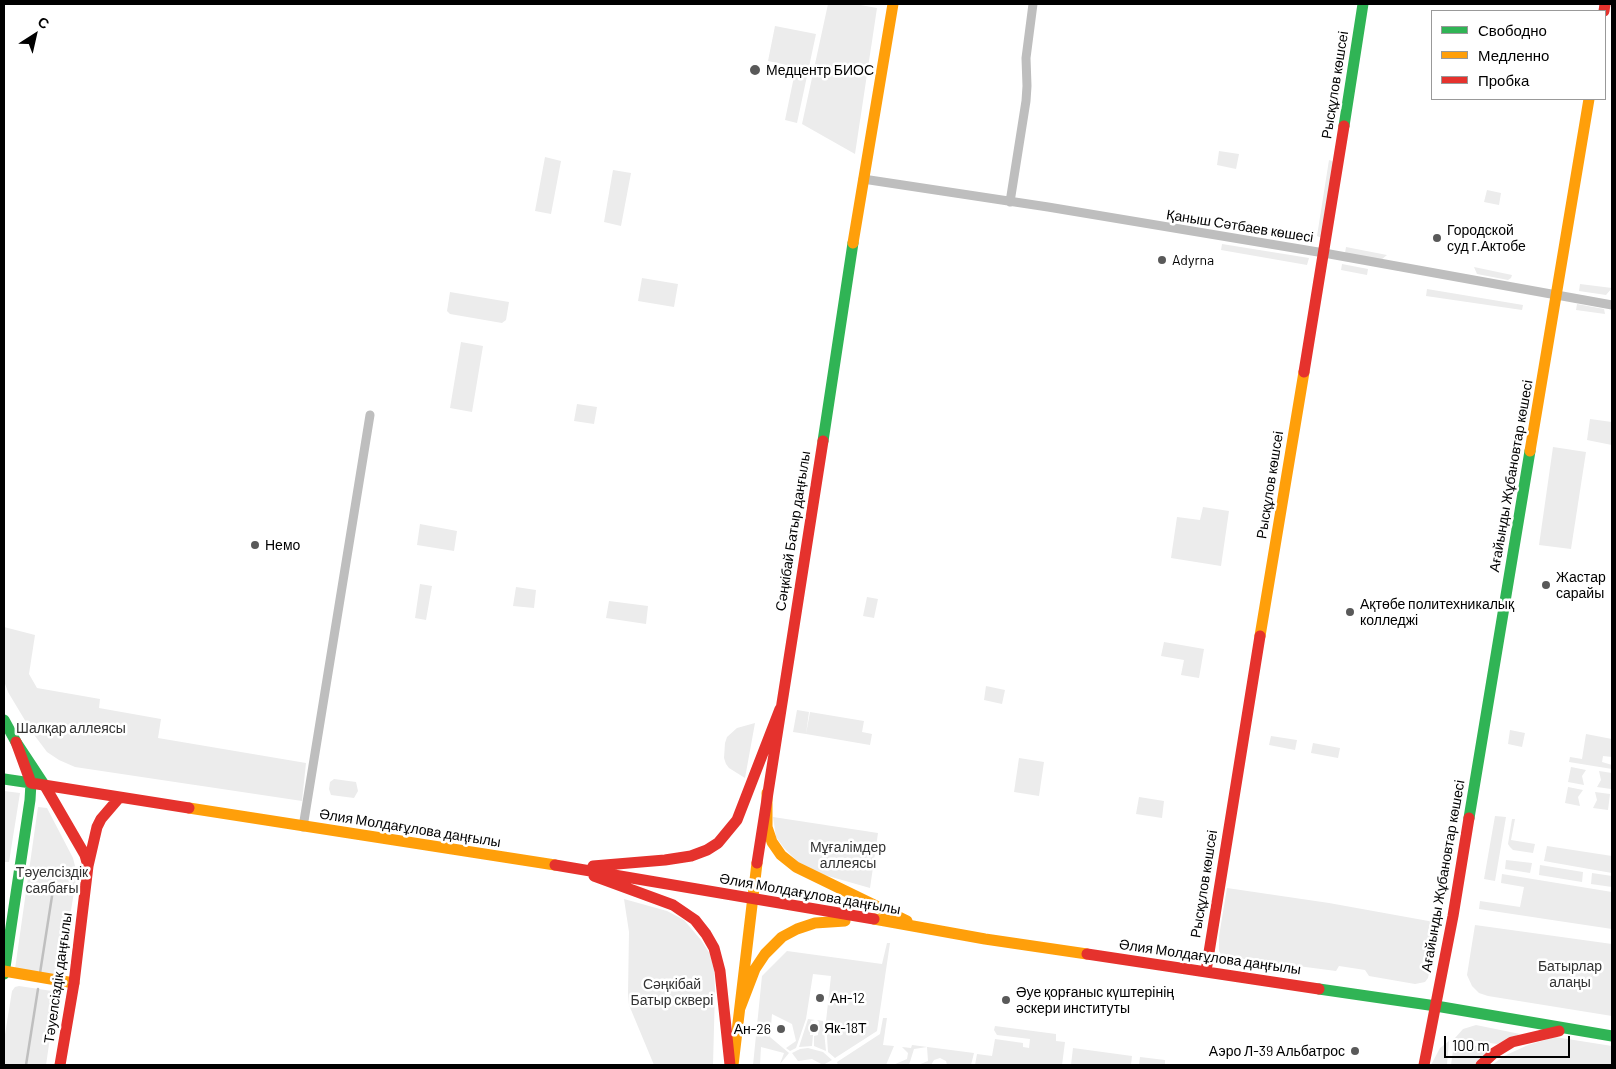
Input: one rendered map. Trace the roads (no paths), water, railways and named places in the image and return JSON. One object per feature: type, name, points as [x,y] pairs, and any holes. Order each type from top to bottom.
[{"type":"main road","name":"Сәңкібай Батыр даңғылы","points":[[731,1065],[767,793],[863,179],[893,4]]},
{"type":"main road","name":"Рысқұлов көшсеі","points":[[1206,971],[1363,4]]},
{"type":"main road","name":"Ағайынды Жұбановтар көшесі","points":[[1424,1065],[1453,916],[1589,100]]},
{"type":"main road","points":[[570,868],[674,859],[691,856],[707,850],[718,843],[737,820],[780,708]]},
{"type":"main road","points":[[4,720],[85,855],[88,866]]},
{"type":"main road","points":[[16,742],[31,784],[4,973],[74,983]]},
{"type":"main road","name":"Әлия Молдағұлова даңғылы","points":[[4,779],[570,868],[985,939],[1436,1006],[1612,1036]]},
{"type":"main road","points":[[767,793],[767,827],[772,842],[781,855],[796,867],[923,928]]},
{"type":"main road","name":"Тәуелсіздік даңғылы","points":[[60,1065],[74,983],[88,866],[97,827],[101,819],[119,798]]},
{"type":"main road","points":[[570,868],[673,905],[695,920],[714,948],[720,971],[731,1065]]},
{"type":"main road","points":[[740,1008],[755,969],[765,954],[782,937],[797,929],[815,923],[832,921],[893,923]]},
{"type":"main road","points":[[1481,1065],[1494,1053],[1512,1042],[1567,1029]]},
{"type":"street","points":[[1010,202],[1028,86],[1026,58],[1033,4]]},
{"type":"street","name":"Қаныш Сәтбаев көшесі","points":[[863,179],[1324,253],[1612,305]]},
{"type":"street","points":[[303,827],[370,415]]},
{"type":"waterway","points":[[40,973],[55,877],[63,872]]},
{"type":"waterway","points":[[26,1065],[38,989]]},
{"type":"place","name":"Медцентр БИОС","points":[[755,70]]},
{"type":"place","name":"Городской суд г.Актобе","points":[[1437,238]]},
{"type":"place","name":"Adyrna","points":[[1162,260]]},
{"type":"place","name":"Немо","points":[[255,545]]},
{"type":"place","name":"Жастар сарайы","points":[[1546,585]]},
{"type":"place","name":"Ақтөбе политехникалық колледжі","points":[[1350,612]]},
{"type":"place","name":"Ан-12","points":[[820,998]]},
{"type":"place","name":"Әуе қорғаныс күштерінің әскери институты","points":[[1006,1000]]},
{"type":"place","name":"Як-18Т","points":[[814,1028]]},
{"type":"place","name":"Ан-26","points":[[781,1029]]},
{"type":"place","name":"Аэро Л-39 Альбатрос","points":[[1355,1051]]},
{"type":"park label","name":"Шалқар аллеясы","points":[[71,728]]},
{"type":"park label","name":"Мұғалімдер аллеясы","points":[[848,856]]},
{"type":"park label","name":"Тәуелсіздік саябағы","points":[[52,880]]},
{"type":"park label","name":"Батырлар алаңы","points":[[1570,974]]},
{"type":"park label","name":"Сәңкібай Батыр сквері","points":[[672,992]]}]
